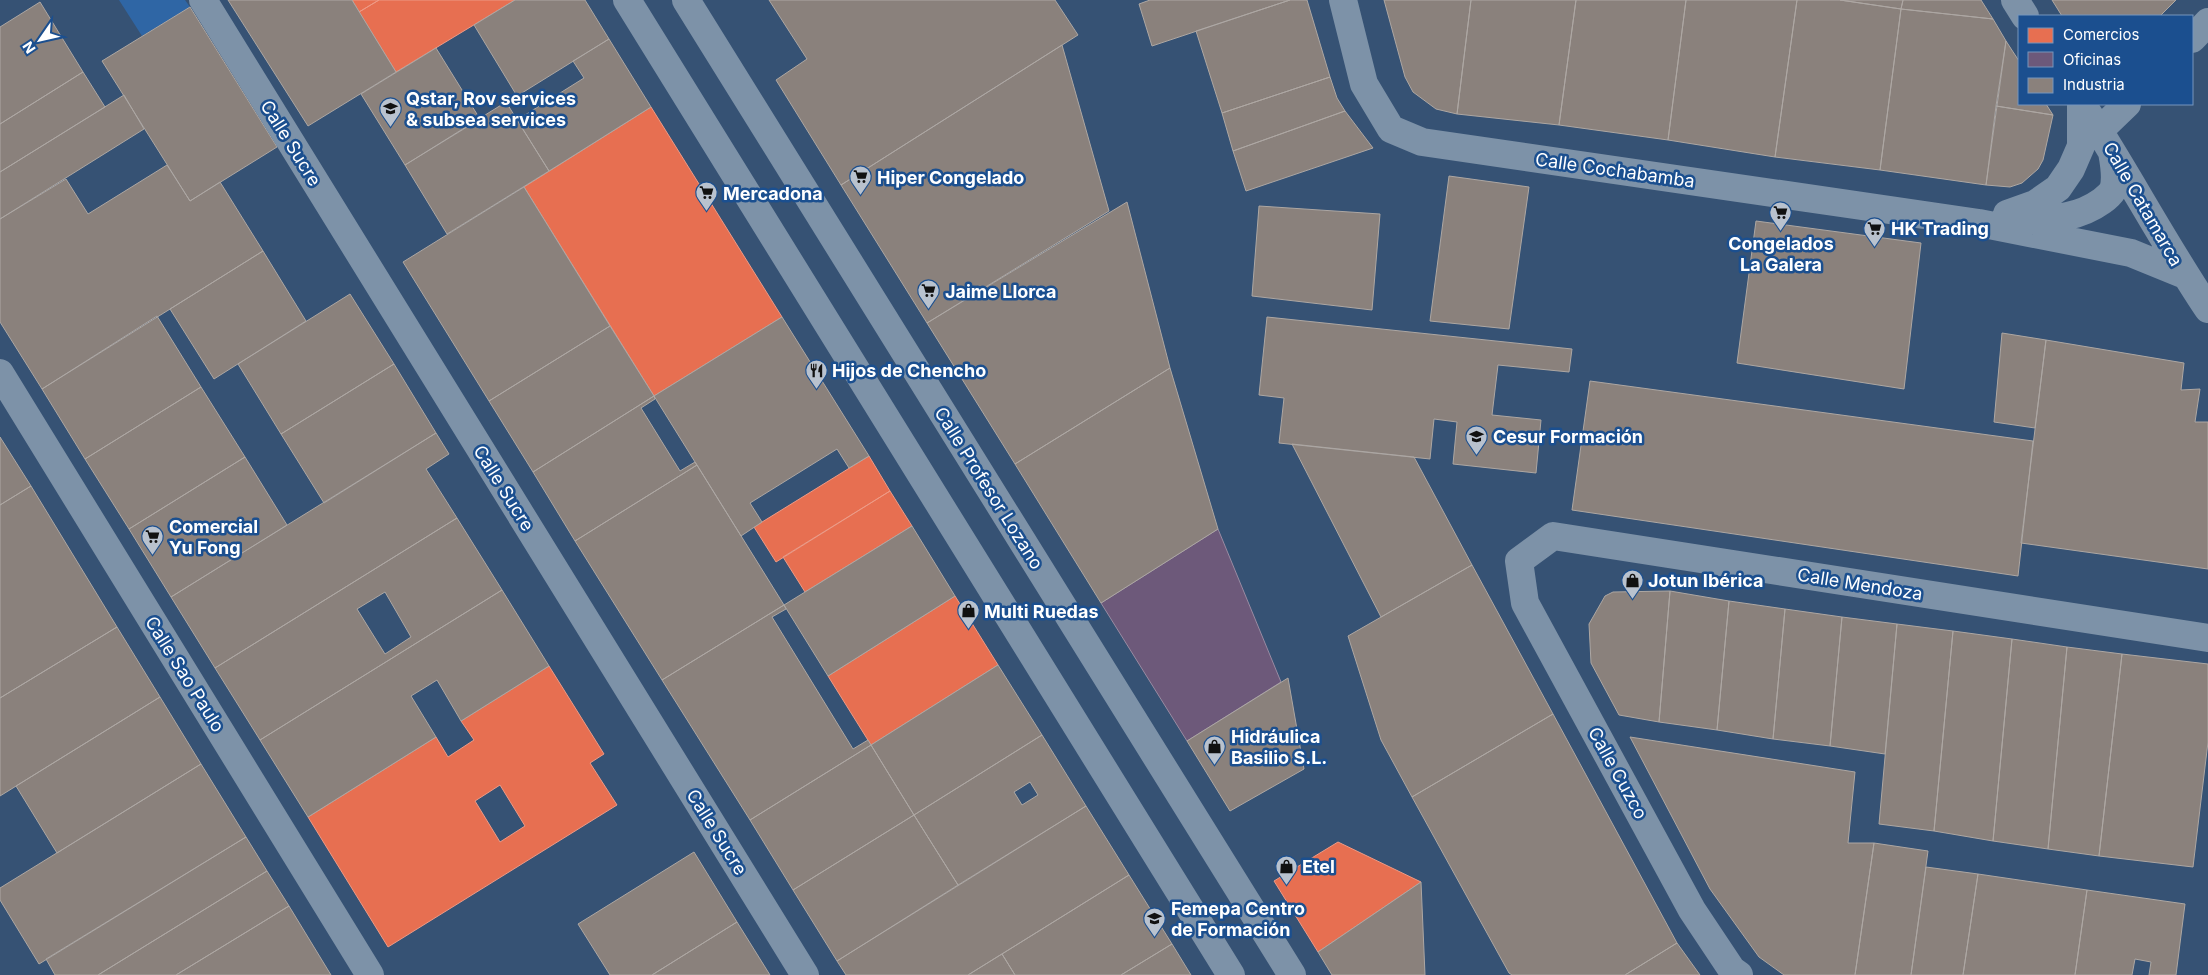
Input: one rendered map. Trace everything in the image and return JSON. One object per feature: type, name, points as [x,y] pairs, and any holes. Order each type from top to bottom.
[{"type":"street","name":"Calle Sucre","points":[[203,0],[806,975]]},
{"type":"street","points":[[627,0],[1231,975]]},
{"type":"street","name":"Calle Profesor Lozano","points":[[686,0],[1292,975]]},
{"type":"street","name":"Calle Cochabamba","points":[[1343,0],[1364,84],[1391,129],[1422,142],[1979,222],[2131,253],[2185,275]]},
{"type":"street","points":[[2015,0],[2025,15]]},
{"type":"street","points":[[2193,38],[2208,22]]},
{"type":"street","name":"Calle Cochabamba","points":[[2035,204],[2058,188],[2071,169],[2082,146],[2082,105]]},
{"type":"street","points":[[2083,105],[2106,140],[2115,170],[2124,185]]},
{"type":"street","name":"Calle Catamarca","points":[[2106,140],[2126,105]]},
{"type":"street","name":"Calle Cochabamba","points":[[1979,222],[2057,219],[2079,214],[2108,196],[2113,190],[2124,185]]},
{"type":"street","name":"Calle Cochabamba","points":[[1979,222],[2035,204],[2075,198],[2095,186],[2124,185]]},
{"type":"street","name":"Calle Catamarca","points":[[2124,185],[2208,309]]},
{"type":"street","name":"Calle Sao Paulo","points":[[0,373],[370,975]]},
{"type":"street","name":"Calle Mendoza","points":[[1519,561],[1553,536],[2208,638]]},
{"type":"street","name":"Calle Cuzco","points":[[1519,561],[1525,603],[1692,910],[1732,970],[1739,975]]},
{"type":"shaded area","points":[[119,0],[185,0],[190,7],[142,36]]},
{"type":"building: Comercios","points":[[352,0],[379,0],[359,12]]},
{"type":"building: Comercios","points":[[379,0],[515,0],[396,72],[359,12]]},
{"type":"building: Comercios","points":[[651,107],[782,317],[654,396],[524,187]]},
{"type":"building: Comercios","points":[[869,456],[890,491],[776,562],[754,527]]},
{"type":"building: Comercios","points":[[890,491],[912,526],[805,592],[783,557]]},
{"type":"building: Comercios","points":[[955,596],[998,665],[871,745],[828,676]]},
{"type":"building: Comercios","points":[[549,666],[604,754],[590,763],[617,805],[388,947],[308,817],[436,737],[448,757],[474,740],[461,721]],"holes":[[[500,785],[525,826],[500,842],[475,801]]]},
{"type":"building: Comercios","points":[[1338,842],[1421,882],[1318,952],[1274,881]]},
{"type":"building: Oficinas","points":[[1218,529],[1281,682],[1187,741],[1101,603]]},
{"type":"building: Industria","points":[[228,0],[352,0],[396,72],[308,126]]},
{"type":"building: Industria","points":[[515,0],[585,0],[609,39],[517,96],[474,25]]},
{"type":"building: Industria","points":[[769,0],[1055,0],[1078,35],[841,185],[776,80],[807,59]]},
{"type":"building: Industria","points":[[1150,0],[1290,0],[1152,46],[1139,4]]},
{"type":"building: Industria","points":[[1290,0],[1307,0],[1330,77],[1222,113],[1196,31]]},
{"type":"building: Industria","points":[[1384,0],[1471,0],[1457,114],[1436,109],[1413,92],[1405,77]]},
{"type":"building: Industria","points":[[1471,0],[1576,0],[1559,125],[1457,114]]},
{"type":"building: Industria","points":[[1576,0],[1686,0],[1668,140],[1559,125]]},
{"type":"building: Industria","points":[[1686,0],[1797,0],[1775,157],[1668,140]]},
{"type":"building: Industria","points":[[1797,0],[1840,0],[1901,9],[1880,170],[1775,157]]},
{"type":"building: Industria","points":[[1840,0],[1903,0],[1901,9]]},
{"type":"building: Industria","points":[[1903,0],[1981,0],[1993,19],[1901,9]]},
{"type":"building: Industria","points":[[2052,0],[2176,0],[2161,15],[2061,15]]},
{"type":"building: Industria","points":[[40,2],[83,72],[0,124],[0,27]]},
{"type":"building: Industria","points":[[190,7],[277,147],[190,201],[102,61]]},
{"type":"building: Industria","points":[[1901,9],[1993,19],[2006,41],[1986,185],[1880,170]]},
{"type":"building: Industria","points":[[609,39],[651,107],[549,171],[517,120],[584,78],[573,61]]},
{"type":"building: Industria","points":[[2006,41],[2018,59],[2018,105],[2047,105],[2053,115],[1996,106]]},
{"type":"building: Industria","points":[[1062,45],[1109,211],[927,323],[841,185]]},
{"type":"building: Industria","points":[[436,48],[480,119],[405,165],[361,94]]},
{"type":"building: Industria","points":[[83,72],[105,107],[0,172],[0,124]]},
{"type":"building: Industria","points":[[1330,77],[1337,98],[1345,111],[1233,151],[1222,113]]},
{"type":"building: Industria","points":[[124,95],[144,129],[0,219],[0,172]]},
{"type":"building: Industria","points":[[506,102],[549,171],[447,234],[405,165]]},
{"type":"building: Industria","points":[[1996,106],[2053,115],[2043,160],[2038,169],[2022,183],[2010,187],[1986,185]]},
{"type":"building: Industria","points":[[1345,111],[1373,148],[1246,191],[1233,151]]},
{"type":"building: Industria","points":[[167,165],[190,201],[220,182],[263,251],[42,389],[0,322],[0,219],[66,179],[88,214]]},
{"type":"building: Industria","points":[[1449,176],[1529,187],[1509,329],[1430,321]]},
{"type":"building: Industria","points":[[524,187],[610,326],[489,401],[403,262]]},
{"type":"building: Industria","points":[[1127,202],[1170,368],[1015,464],[927,323]]},
{"type":"building: Industria","points":[[1259,206],[1380,214],[1372,310],[1252,296]]},
{"type":"building: Industria","points":[[1756,221],[1921,243],[1904,389],[1737,363]]},
{"type":"building: Industria","points":[[263,251],[306,321],[214,379],[170,309]]},
{"type":"building: Industria","points":[[350,294],[394,364],[281,434],[238,364]]},
{"type":"building: Industria","points":[[157,316],[201,387],[85,459],[42,389]]},
{"type":"building: Industria","points":[[782,317],[869,456],[849,468],[837,449],[750,503],[762,522],[741,536],[654,396]]},
{"type":"building: Industria","points":[[1267,317],[1572,349],[1569,372],[1498,365],[1492,415],[1541,420],[1536,473],[1453,464],[1457,422],[1434,419],[1430,459],[1279,443],[1284,398],[1259,395]]},
{"type":"building: Industria","points":[[610,326],[654,396],[533,472],[489,401]]},
{"type":"building: Industria","points":[[2002,333],[2046,340],[2035,428],[1994,422]]},
{"type":"building: Industria","points":[[2046,340],[2184,363],[2181,390],[2200,389],[2195,422],[2208,422],[2208,569],[2021,543]]},
{"type":"building: Industria","points":[[394,364],[436,433],[324,503],[281,434]]},
{"type":"building: Industria","points":[[1170,368],[1218,529],[1101,603],[1015,464]]},
{"type":"building: Industria","points":[[1590,381],[2033,441],[2018,576],[1572,510]]},
{"type":"building: Industria","points":[[201,387],[245,457],[129,529],[85,459]]},
{"type":"building: Industria","points":[[654,396],[655,399],[641,408],[680,471],[695,462],[697,465],[575,541],[533,472]]},
{"type":"building: Industria","points":[[436,433],[449,454],[426,469],[457,518],[215,668],[171,597]]},
{"type":"building: Industria","points":[[0,437],[31,486],[0,505]]},
{"type":"building: Industria","points":[[1292,444],[1414,457],[1472,565],[1381,617]]},
{"type":"building: Industria","points":[[245,457],[287,525],[171,597],[129,529]]},
{"type":"building: Industria","points":[[697,465],[784,605],[662,680],[575,541]]},
{"type":"building: Industria","points":[[31,486],[117,627],[0,698],[0,505]]},
{"type":"building: Industria","points":[[457,518],[502,590],[260,740],[215,668]],"holes":[[[385,592],[411,637],[385,654],[357,609]]]},
{"type":"building: Industria","points":[[912,526],[955,596],[828,676],[784,605]]},
{"type":"building: Industria","points":[[1472,565],[1553,714],[1412,797],[1381,740],[1348,636]]},
{"type":"building: Industria","points":[[502,590],[549,666],[461,721],[437,680],[411,696],[436,737],[308,817],[260,740]]},
{"type":"building: Industria","points":[[1670,591],[1729,601],[1717,730],[1659,722]]},
{"type":"building: Industria","points":[[1670,591],[1659,722],[1619,715],[1591,663],[1589,624],[1605,596],[1613,592]]},
{"type":"building: Industria","points":[[1729,601],[1785,609],[1773,739],[1717,730]]},
{"type":"building: Industria","points":[[784,605],[786,609],[772,617],[853,749],[868,740],[871,745],[750,820],[662,680]]},
{"type":"building: Industria","points":[[1785,609],[1842,617],[1830,746],[1773,739]]},
{"type":"building: Industria","points":[[1842,617],[1897,624],[1885,754],[1830,746]]},
{"type":"building: Industria","points":[[1897,624],[1953,631],[1934,831],[1879,824]]},
{"type":"building: Industria","points":[[117,627],[160,697],[0,796],[0,698]]},
{"type":"building: Industria","points":[[1953,631],[2012,639],[1993,841],[1934,831]]},
{"type":"building: Industria","points":[[2012,639],[2067,647],[2048,849],[1993,841]]},
{"type":"building: Industria","points":[[2067,647],[2122,654],[2099,856],[2048,849]]},
{"type":"building: Industria","points":[[2122,654],[2208,664],[2208,742],[2193,867],[2099,856]]},
{"type":"building: Industria","points":[[998,665],[1042,735],[914,815],[871,745]]},
{"type":"building: Industria","points":[[1288,678],[1304,769],[1230,811],[1187,741]]},
{"type":"building: Industria","points":[[160,697],[201,764],[57,853],[16,786]]},
{"type":"building: Industria","points":[[1553,714],[1677,943],[1625,975],[1512,975],[1509,973],[1412,797]]},
{"type":"building: Industria","points":[[1042,735],[1086,806],[958,885],[914,815]],"holes":[[[1030,782],[1038,795],[1022,805],[1014,792]]]},
{"type":"building: Industria","points":[[1630,737],[1855,772],[1848,843],[1874,843],[1855,975],[1784,975],[1759,957],[1710,889]]},
{"type":"building: Industria","points":[[871,745],[914,815],[793,890],[750,820]]},
{"type":"building: Industria","points":[[201,764],[246,837],[39,964],[0,900],[0,888]]},
{"type":"building: Industria","points":[[1086,806],[1129,875],[968,975],[846,975],[837,961]]},
{"type":"building: Industria","points":[[914,815],[958,885],[837,961],[793,890]]},
{"type":"building: Industria","points":[[246,837],[267,871],[98,975],[55,975],[46,959]]},
{"type":"building: Industria","points":[[1874,843],[1928,851],[1911,975],[1855,975]]},
{"type":"building: Industria","points":[[694,852],[737,922],[652,975],[610,975],[578,924]]},
{"type":"building: Industria","points":[[1926,867],[1978,874],[1963,975],[1911,975]]},
{"type":"building: Industria","points":[[267,871],[289,906],[176,975],[98,975]]},
{"type":"building: Industria","points":[[1978,874],[2087,890],[2075,975],[1963,975]]},
{"type":"building: Industria","points":[[1129,875],[1172,944],[1121,975],[1015,975],[1002,954]]},
{"type":"building: Industria","points":[[1421,882],[1425,975],[1332,975],[1318,952]]},
{"type":"building: Industria","points":[[2087,890],[2185,904],[2176,975],[2149,975],[2151,962],[2135,959],[2132,975],[2075,975]]},
{"type":"building: Industria","points":[[289,906],[331,975],[176,975]]},
{"type":"building: Industria","points":[[737,922],[770,975],[652,975]]},
{"type":"building: Industria","points":[[1677,943],[1700,975],[1625,975]]},
{"type":"building: Industria","points":[[1172,944],[1191,975],[1121,975]]},
{"type":"building: Industria","points":[[1002,954],[1015,975],[968,975]]},
{"type":"place","name":"Qstar, Rov services & subsea services","points":[[390,127]]},
{"type":"place","name":"Hiper Congelado","points":[[861,196]]},
{"type":"place","name":"Mercadona","points":[[707,212]]},
{"type":"place","name":"Congelados La Galera","points":[[1781,232]]},
{"type":"place","name":"HK Trading","points":[[1875,247]]},
{"type":"place","name":"Jaime Llorca","points":[[929,310]]},
{"type":"place","name":"Hijos de Chencho","points":[[816,389]]},
{"type":"place","name":"Cesur Formación","points":[[1477,455]]},
{"type":"place","name":"Comercial Yu Fong","points":[[153,555]]},
{"type":"place","name":"Jotun Ibérica","points":[[1632,599]]},
{"type":"place","name":"Multi Ruedas","points":[[968,630]]},
{"type":"place","name":"Hidráulica Basilio S.L.","points":[[1215,765]]},
{"type":"place","name":"Etel","points":[[1286,885]]},
{"type":"place","name":"Femepa Centro de Formación","points":[[1155,937]]}]
